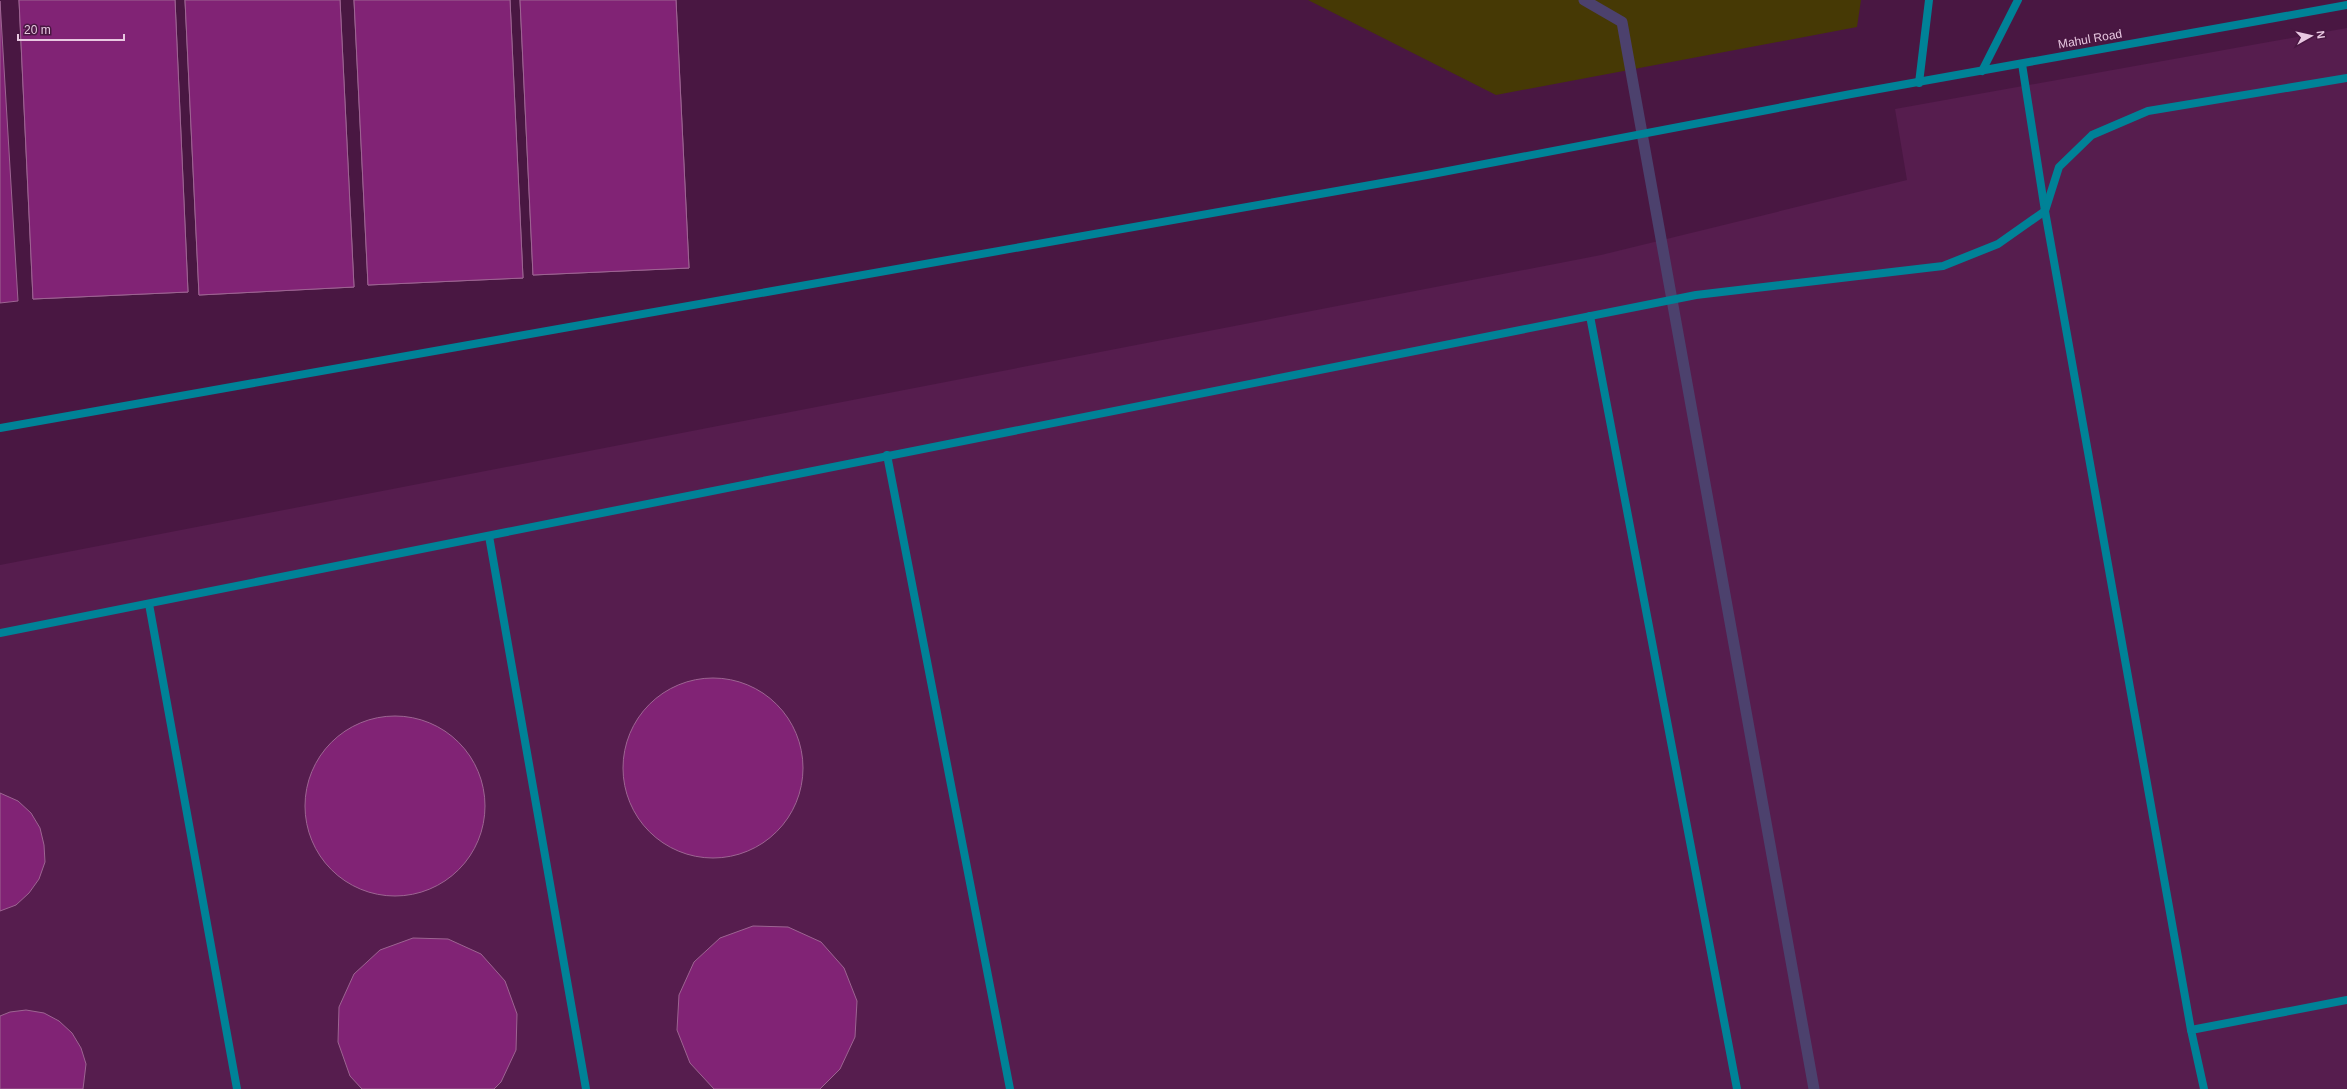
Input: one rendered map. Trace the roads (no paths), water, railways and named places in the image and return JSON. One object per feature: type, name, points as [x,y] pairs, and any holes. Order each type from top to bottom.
[{"type":"street","points":[[1919,82],[1929,0]]},
{"type":"street","points":[[1982,71],[2018,0]]},
{"type":"street","name":"Mahul Road","points":[[0,428],[1427,175],[1851,94],[2347,5]]},
{"type":"street","points":[[2022,64],[2045,211],[2191,1030],[2204,1089]]},
{"type":"street","points":[[0,633],[1696,295],[1943,266],[1998,244],[2045,211],[2059,167],[2092,135],[2148,111],[2347,78]]},
{"type":"street","points":[[1590,316],[1738,1089]]},
{"type":"street","points":[[888,455],[1010,1089]]},
{"type":"street","points":[[489,536],[586,1089]]},
{"type":"street","points":[[149,604],[236,1089]]},
{"type":"street","points":[[2191,1030],[2347,1000]]},
{"type":"waterway","points":[[1584,0],[1622,22],[1814,1089]]}]
